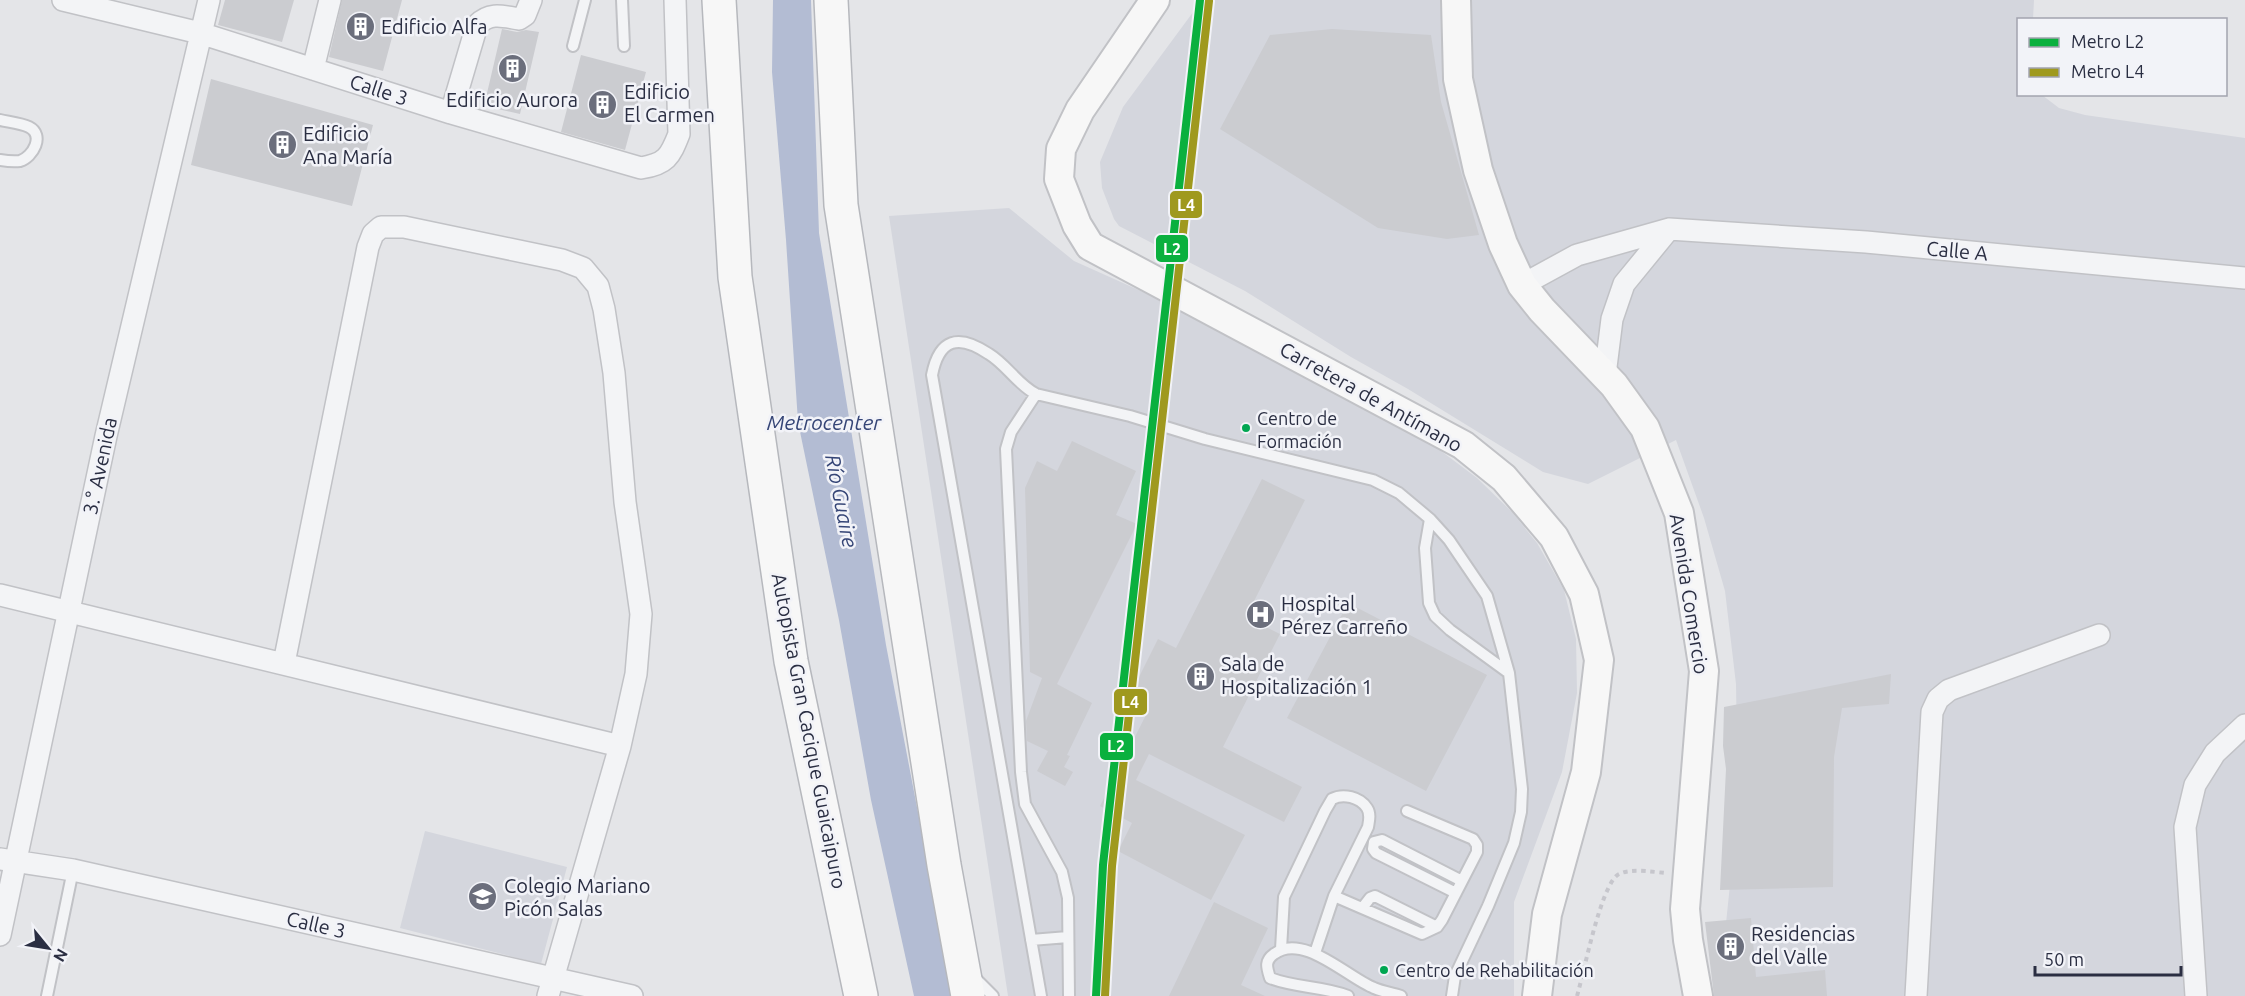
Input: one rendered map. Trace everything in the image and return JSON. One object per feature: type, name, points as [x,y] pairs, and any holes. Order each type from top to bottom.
[{"type":"highway","name":"Autopista Gran Cacique Guaicaipuro","points":[[719,0],[735,277],[791,661],[861,996]]},
{"type":"highway","points":[[831,0],[841,205],[944,865],[966,982]]},
{"type":"main road","name":"Carretera de Antímano","points":[[1155,0],[1080,110],[1061,149],[1059,179],[1077,225],[1090,246],[1463,445],[1504,478],[1554,537],[1584,594],[1599,660],[1597,692],[1586,772],[1547,914],[1537,996]]},
{"type":"main road","name":"Avenida Comercio","points":[[1456,0],[1458,80],[1478,171],[1503,244],[1522,285],[1542,310],[1605,375],[1645,428],[1679,513],[1704,671],[1686,920],[1698,996]]},
{"type":"street","name":"Calle 3","points":[[63,0],[200,33],[451,113],[641,168],[658,165],[671,154],[678,134],[675,0]]},
{"type":"street","name":"3.° Avenida","points":[[0,935],[8,861],[68,612],[106,436],[209,0]]},
{"type":"street","points":[[313,69],[330,0]]},
{"type":"street","points":[[451,113],[477,25],[484,18],[493,15],[519,19],[525,15],[531,0]]},
{"type":"street","points":[[284,663],[368,247],[373,234],[381,227],[404,227],[562,260],[583,268],[598,286],[614,373],[625,502],[641,614],[636,674],[620,746],[551,987]]},
{"type":"street","points":[[1605,375],[1612,319],[1624,284],[1669,229]]},
{"type":"street","name":"Calle A","points":[[1522,285],[1577,255],[1669,229],[1866,242],[2245,278]]},
{"type":"street","points":[[0,595],[620,746]]},
{"type":"street","points":[[1916,996],[1932,712],[1938,699],[1949,690],[2099,635]]},
{"type":"street","points":[[2196,996],[2185,827],[2195,785],[2215,753],[2245,725]]},
{"type":"street","name":"Calle 3","points":[[8,861],[74,870],[551,987],[632,996]]},
{"type":"lane","points":[[573,46],[585,0]]},
{"type":"lane","points":[[622,0],[624,46]]},
{"type":"lane","points":[[0,120],[28,127],[34,131],[37,139],[34,148],[24,159],[0,160]]},
{"type":"lane","points":[[1041,996],[932,375],[935,359],[942,348],[952,342],[962,342],[989,353],[1024,387],[1036,394],[1131,416],[1205,439],[1373,480],[1399,493],[1430,519],[1449,540],[1487,596],[1509,673],[1522,789],[1521,812],[1514,843],[1455,976],[1452,996]]},
{"type":"lane","points":[[1036,394],[1011,432],[1006,449],[1021,772],[1025,804],[1062,872],[1068,898],[1069,996]]},
{"type":"lane","points":[[1430,519],[1425,548],[1430,603],[1435,616],[1450,630],[1509,673]]},
{"type":"lane","points":[[1281,949],[1284,897],[1332,799],[1345,795],[1357,800],[1367,808],[1370,817],[1368,827],[1334,896],[1315,953]]},
{"type":"lane","points":[[1334,896],[1422,934],[1437,927],[1477,852],[1477,845],[1473,839],[1407,811]]},
{"type":"lane","points":[[1456,893],[1376,853],[1372,849],[1374,842],[1382,840],[1462,880]]},
{"type":"lane","points":[[47,996],[74,870]]},
{"type":"lane","points":[[1031,940],[1068,937]]},
{"type":"lane","points":[[1348,996],[1332,990],[1283,983],[1270,978],[1266,966],[1269,958],[1281,949],[1294,948],[1315,953],[1374,988],[1401,996]]},
{"type":"lane","points":[[966,982],[980,981],[993,996]]},
{"type":"path","points":[[1577,996],[1603,897],[1613,879],[1621,872],[1688,874]]},
{"type":"shaded area","points":[[1202,0],[2034,0],[2033,18],[2017,18],[2017,96],[2043,96],[2059,108],[2085,115],[2245,138],[2245,996],[1726,996],[1725,933],[1738,807],[1736,684],[1725,591],[1704,518],[1676,440],[1588,484],[1543,472],[1245,291],[1119,226],[1102,188],[1100,162],[1123,107]]},
{"type":"shaded area","name":"Hospital Pérez Carreño","points":[[1009,208],[1074,261],[1181,309],[1425,439],[1477,478],[1512,512],[1537,543],[1564,590],[1576,639],[1577,693],[1562,772],[1514,902],[1514,996],[1008,996],[889,216]]},
{"type":"shaded area","name":"Colegio Mariano Picón Salas","points":[[425,831],[567,867],[541,964],[400,928]]},
{"type":"water","name":"Metrocenter","points":[[773,0],[811,0],[819,233],[886,645],[953,996],[914,996],[871,800],[839,620],[798,422],[772,72]]},
{"type":"building","points":[[225,0],[294,0],[282,42],[218,25]]},
{"type":"building","name":"Edificio Alfa","points":[[342,0],[402,0],[383,71],[329,57]]},
{"type":"building","name":"Edificio Aurora","points":[[502,29],[539,32],[520,114],[484,106]]},
{"type":"building","points":[[1332,29],[1431,35],[1441,102],[1479,235],[1447,239],[1378,228],[1220,129],[1270,35]]},
{"type":"building","name":"Edificio El Carmen","points":[[581,55],[646,72],[625,150],[561,132]]},
{"type":"building","name":"Edificio Ana María","points":[[211,79],[373,125],[352,206],[191,165]]},
{"type":"building","points":[[1072,441],[1136,471],[1116,515],[1137,524],[1057,684],[1092,703],[1067,755],[1070,756],[1064,767],[1073,772],[1065,786],[1037,771],[1048,751],[1027,741],[1026,721],[1042,678],[1030,672],[1025,488],[1037,461],[1057,471]]},
{"type":"building","name":"Sala de Hospitalización 1","points":[[1262,479],[1305,500],[1246,617],[1280,634],[1223,747],[1302,787],[1284,822],[1149,754],[1136,780],[1245,835],[1211,900],[1118,851],[1132,823],[1100,806],[1147,713],[1126,703],[1158,639],[1176,648]]},
{"type":"building","points":[[1348,603],[1487,675],[1426,791],[1287,718]]},
{"type":"building","points":[[1891,674],[1889,704],[1842,708],[1834,757],[1833,887],[1720,890],[1726,769],[1723,746],[1724,707]]},
{"type":"building","points":[[1214,902],[1268,928],[1241,985],[1265,996],[1169,996]]},
{"type":"building","name":"Residencias del Valle","points":[[1751,918],[1756,977],[1825,970],[1827,996],[1714,996],[1705,922]]},
{"type":"metro line","name":"L2","points":[[1096,996],[1103,865],[1200,0]]},
{"type":"metro line","name":"L4","points":[[1105,996],[1112,866],[1209,1]]},
{"type":"place","name":"Edificio Alfa","points":[[360,27]]},
{"type":"place","name":"Edificio Aurora","points":[[512,69]]},
{"type":"place","name":"Edificio El Carmen","points":[[603,104]]},
{"type":"place","name":"Edificio Ana María","points":[[282,145]]},
{"type":"place","name":"Centro de Formación","points":[[1246,428]]},
{"type":"place","name":"Hospital Pérez Carreño","points":[[1260,615]]},
{"type":"place","name":"Sala de Hospitalización 1","points":[[1200,676]]},
{"type":"place","name":"Colegio Mariano Picón Salas","points":[[483,897]]},
{"type":"place","name":"Residencias del Valle","points":[[1730,946]]},
{"type":"place","name":"Centro de Rehabilitación","points":[[1384,970]]},
{"type":"water label","name":"Río Guaire","points":[[841,501]]}]
